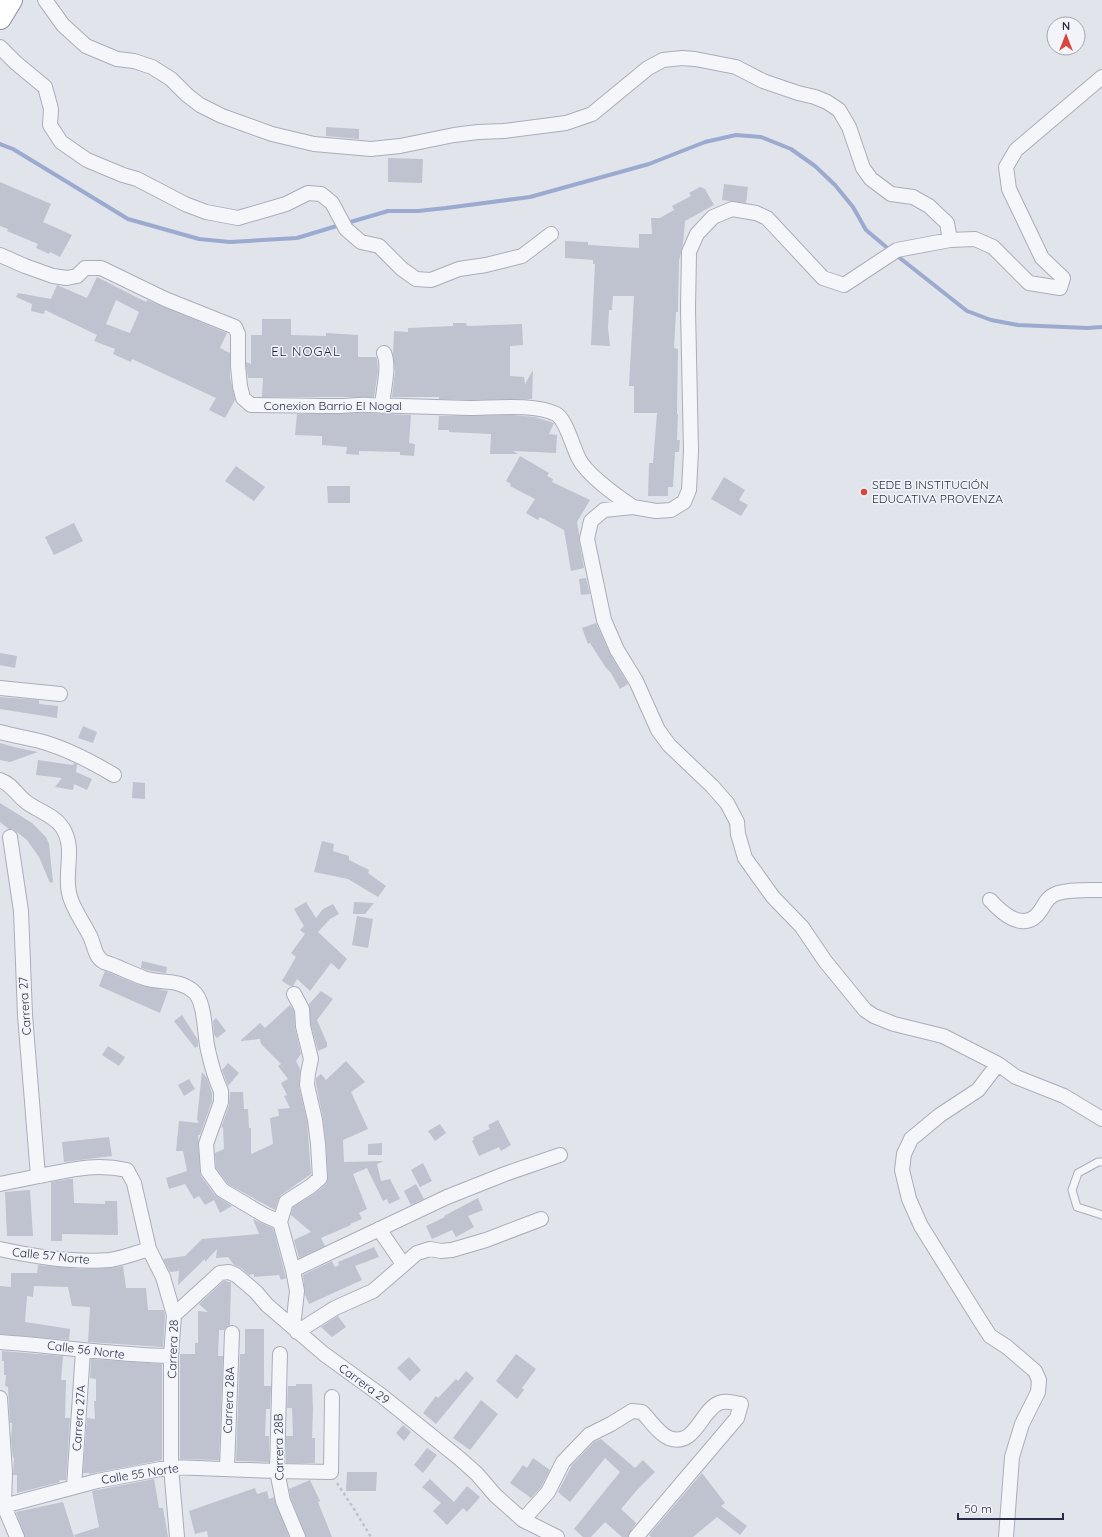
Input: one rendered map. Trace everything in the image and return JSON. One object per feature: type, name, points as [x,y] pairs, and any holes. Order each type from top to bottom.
[{"type":"highway","points":[[0,18],[11,0]]},
{"type":"street","points":[[45,0],[63,25],[86,46],[117,59],[134,61],[152,67],[171,79],[187,95],[200,105],[222,116],[272,134],[314,144],[371,149],[400,146],[454,135],[504,131],[566,123],[592,114],[648,68],[663,60],[682,58],[695,59],[736,67],[763,81],[827,102],[839,110],[849,127],[863,168],[871,179],[891,194],[913,197],[928,206],[947,223],[950,240]]},
{"type":"street","points":[[0,47],[16,63],[45,87],[51,109],[50,125],[61,142],[87,160],[123,175],[137,179],[185,204],[206,212],[238,218],[286,204],[308,193],[321,194],[332,203],[346,229],[361,242],[379,246],[402,269],[416,279],[431,280],[460,269],[486,265],[522,256],[551,234]]},
{"type":"street","points":[[1102,77],[1016,150],[1006,167],[1009,189],[1042,258],[1063,278],[1060,288],[1029,284],[993,246],[975,239],[950,240],[897,250],[844,285],[823,278],[767,218],[756,213],[732,209],[713,217],[696,234],[689,252],[688,308],[691,435],[689,490],[684,502],[671,510],[656,511],[632,507],[604,510],[591,521],[587,539],[604,620],[616,650],[636,681],[658,730],[669,744],[712,786],[727,803],[737,822],[738,834],[745,858],[773,897],[802,927],[825,961],[865,1010],[874,1016],[894,1024],[943,1036],[998,1064],[1016,1077],[1064,1096],[1102,1119]]},
{"type":"street","name":"Conexion Barrio El Nogal","points":[[0,255],[53,276],[67,278],[77,276],[85,268],[101,268],[165,299],[235,327],[238,334],[238,366],[240,386],[243,398],[251,405],[529,408],[546,410],[558,414],[566,427],[579,461],[608,489],[632,507]]},
{"type":"street","points":[[382,406],[383,390],[387,370],[384,353]]},
{"type":"street","points":[[0,688],[60,694]]},
{"type":"street","points":[[0,732],[43,742],[59,748],[91,761],[114,775]]},
{"type":"street","points":[[0,780],[12,786],[25,801],[50,816],[61,826],[67,837],[69,848],[67,882],[69,894],[90,935],[95,953],[99,959],[145,978],[173,981],[182,984],[195,992],[201,1004],[206,1029],[205,1038],[222,1097],[206,1144],[208,1171],[222,1190],[264,1215],[280,1222]]},
{"type":"street","name":"Carrera 27","points":[[10,837],[21,911],[25,1015],[38,1176]]},
{"type":"street","points":[[990,900],[1003,913],[1015,919],[1025,921],[1038,914],[1046,901],[1058,893],[1102,890]]},
{"type":"street","points":[[294,994],[302,1009],[303,1026],[311,1059],[307,1086],[316,1126],[320,1178],[311,1186],[286,1202],[280,1222],[297,1291],[295,1330]]},
{"type":"street","points":[[998,1064],[978,1090],[940,1115],[911,1139],[904,1154],[902,1170],[909,1199],[921,1226],[990,1336],[1007,1347],[1035,1371],[1039,1380],[1038,1392],[1022,1424],[1012,1457],[1006,1537]]},
{"type":"street","points":[[293,1270],[447,1197],[505,1174],[560,1155]]},
{"type":"street","name":"Carrera 28","points":[[38,1176],[72,1168],[113,1167],[127,1170],[134,1183],[149,1249],[163,1277],[174,1315],[171,1356],[171,1467],[177,1537]]},
{"type":"street","points":[[0,1184],[38,1176]]},
{"type":"street","points":[[295,1330],[335,1308],[373,1291],[388,1280],[403,1264],[418,1253],[430,1249],[441,1251],[452,1250],[486,1240],[541,1219]]},
{"type":"street","points":[[379,1229],[403,1264]]},
{"type":"street","name":"Calle 57 Norte","points":[[0,1249],[29,1255],[87,1261],[112,1260],[149,1249]]},
{"type":"street","name":"Carrera 29","points":[[174,1315],[220,1273],[229,1272],[236,1274],[256,1292],[267,1305],[324,1354],[382,1396],[459,1458],[477,1474],[495,1495],[523,1520],[557,1537]]},
{"type":"street","name":"Carrera 28A","points":[[227,1468],[232,1333]]},
{"type":"street","name":"Calle 56 Norte","points":[[0,1342],[43,1345],[132,1355],[171,1356]]},
{"type":"street","name":"Carrera 27A","points":[[74,1487],[83,1350]]},
{"type":"street","name":"Carrera 28B","points":[[280,1354],[277,1471],[283,1501],[298,1537]]},
{"type":"street","points":[[331,1472],[332,1397]]},
{"type":"street","points":[[0,1398],[5,1472],[2,1507],[18,1537]]},
{"type":"street","points":[[523,1520],[548,1492],[563,1462],[574,1450],[589,1435],[611,1424],[622,1416],[632,1411],[642,1412],[660,1431],[669,1438],[680,1440],[690,1435],[701,1423],[711,1407],[720,1402],[741,1404],[737,1418],[636,1537]]},
{"type":"street","name":"Calle 55 Norte","points":[[2,1507],[97,1481],[171,1467],[331,1472]]},
{"type":"lane","points":[[1102,1162],[1098,1162],[1078,1173],[1072,1190],[1077,1207],[1102,1215]]},
{"type":"path","points":[[331,1472],[371,1537]]},
{"type":"building","points":[[326,127],[359,129],[359,139],[326,136]]},
{"type":"building","points":[[388,158],[423,159],[422,183],[388,182]]},
{"type":"building","points":[[0,182],[51,204],[43,222],[72,235],[60,257],[36,248],[38,244],[7,231],[8,229],[0,226]]},
{"type":"building","points":[[724,184],[748,187],[746,203],[722,200]]},
{"type":"building","points":[[700,187],[705,189],[714,205],[685,221],[683,244],[679,261],[678,312],[676,312],[674,348],[678,349],[677,440],[680,440],[679,452],[675,452],[673,487],[668,487],[668,496],[648,496],[649,463],[653,463],[657,413],[634,413],[634,386],[629,386],[634,296],[613,296],[612,310],[609,310],[608,328],[610,346],[591,345],[595,264],[593,264],[593,260],[565,258],[565,241],[588,242],[588,245],[639,248],[639,234],[652,234],[651,218],[660,218],[674,210],[672,206],[691,196],[689,193]]},
{"type":"building","points":[[97,277],[146,302],[147,300],[227,333],[220,348],[230,353],[230,377],[235,400],[225,418],[209,410],[216,398],[132,359],[131,362],[113,354],[115,349],[94,341],[97,335],[45,310],[44,314],[31,311],[32,304],[16,297],[18,293],[51,299],[57,285],[87,298]],"holes":[[[116,300],[139,312],[130,333],[106,324]]]},
{"type":"building","points":[[262,319],[291,319],[291,335],[326,336],[326,333],[358,335],[358,357],[376,357],[377,360],[378,371],[374,397],[262,397],[263,378],[248,378],[246,362],[251,364],[251,335],[262,335]]},
{"type":"building","points":[[453,323],[466,323],[467,326],[522,324],[523,345],[510,346],[510,376],[524,377],[525,384],[533,370],[532,399],[469,400],[439,399],[439,397],[392,397],[395,372],[393,354],[394,331],[408,332],[408,328],[453,326]]},
{"type":"building","points":[[365,413],[411,415],[409,443],[415,444],[414,456],[400,455],[400,452],[359,451],[359,455],[346,454],[347,447],[322,445],[322,436],[295,435],[297,414]]},
{"type":"building","points":[[513,415],[535,417],[554,423],[549,434],[557,435],[556,453],[513,451],[518,454],[490,454],[491,434],[438,430],[439,416]]},
{"type":"building","points":[[520,456],[549,473],[547,476],[553,479],[552,482],[590,500],[577,522],[584,568],[571,571],[564,530],[540,517],[538,520],[526,513],[535,499],[510,486],[511,484],[506,481]]},
{"type":"building","points":[[236,466],[265,487],[254,501],[225,481]]},
{"type":"building","points":[[724,477],[745,490],[739,500],[748,505],[741,516],[711,499]]},
{"type":"building","points":[[327,486],[350,486],[350,503],[328,503]]},
{"type":"building","points":[[74,523],[83,541],[54,555],[45,537]]},
{"type":"building","points":[[586,578],[590,594],[581,595],[579,579]]},
{"type":"building","points":[[596,623],[610,654],[628,684],[620,689],[611,673],[606,668],[590,643],[588,644],[582,628]]},
{"type":"building","points":[[0,653],[17,656],[15,668],[0,665]]},
{"type":"building","points":[[0,697],[39,700],[39,704],[58,706],[57,718],[0,709]]},
{"type":"building","points":[[83,726],[97,732],[93,743],[78,738]]},
{"type":"building","points":[[0,743],[38,752],[10,762],[0,760]]},
{"type":"building","points":[[38,760],[73,765],[74,763],[77,764],[76,772],[92,779],[87,790],[74,784],[73,790],[55,787],[62,778],[36,775]]},
{"type":"building","points":[[133,782],[145,783],[145,799],[132,798]]},
{"type":"building","points":[[0,803],[32,823],[46,837],[49,844],[53,882],[50,883],[39,857],[27,840],[13,829],[9,829],[0,822]]},
{"type":"building","points":[[322,841],[334,844],[333,851],[349,856],[349,860],[369,870],[368,873],[386,886],[378,897],[348,879],[314,872]]},
{"type":"building","points":[[306,902],[316,918],[323,909],[333,904],[339,914],[330,919],[318,932],[347,959],[339,970],[331,963],[310,991],[297,979],[293,986],[290,986],[282,981],[296,957],[291,953],[305,934],[300,930],[304,926],[294,909]]},
{"type":"building","points":[[354,902],[374,903],[365,914],[353,914]]},
{"type":"building","points":[[357,916],[373,919],[368,948],[352,945]]},
{"type":"building","points":[[142,961],[167,967],[166,973],[141,968]]},
{"type":"building","points":[[105,971],[142,986],[168,991],[160,1013],[99,986]]},
{"type":"building","points":[[321,991],[333,999],[317,1020],[327,1043],[327,1047],[318,1051],[311,1025],[309,1004]]},
{"type":"building","points":[[290,1005],[294,1011],[295,1028],[301,1054],[296,1061],[300,1069],[299,1087],[307,1121],[311,1174],[281,1195],[275,1210],[228,1184],[216,1168],[215,1153],[224,1149],[223,1127],[221,1128],[229,1105],[230,1092],[243,1092],[244,1109],[248,1109],[249,1128],[251,1128],[251,1154],[273,1144],[270,1118],[279,1116],[278,1109],[290,1108],[284,1096],[287,1095],[281,1083],[288,1079],[278,1066],[281,1064],[261,1044],[260,1039],[240,1041],[260,1023],[265,1028]]},
{"type":"building","points":[[182,1015],[198,1040],[198,1046],[195,1048],[174,1021]]},
{"type":"building","points":[[216,1018],[226,1031],[217,1038],[214,1035],[213,1021]]},
{"type":"building","points":[[108,1046],[125,1057],[119,1066],[102,1055]]},
{"type":"building","points":[[346,1061],[365,1082],[351,1092],[368,1129],[343,1140],[344,1162],[384,1161],[377,1164],[381,1181],[390,1179],[400,1199],[389,1204],[387,1199],[383,1201],[367,1168],[353,1174],[367,1209],[359,1213],[362,1219],[321,1238],[325,1246],[299,1258],[294,1240],[311,1232],[291,1215],[293,1207],[317,1192],[326,1184],[328,1178],[323,1118],[316,1078],[321,1074],[326,1080]]},
{"type":"building","points":[[228,1063],[239,1073],[228,1086],[222,1070]]},
{"type":"building","points":[[202,1072],[207,1078],[212,1093],[212,1101],[200,1135],[198,1135],[200,1172],[201,1176],[215,1195],[232,1206],[220,1213],[214,1200],[205,1205],[199,1196],[194,1199],[185,1184],[169,1189],[166,1178],[187,1171],[183,1151],[176,1151],[179,1121],[199,1123],[197,1119]]},
{"type":"building","points":[[189,1079],[195,1089],[184,1096],[178,1085]]},
{"type":"building","points":[[498,1120],[511,1145],[501,1151],[499,1147],[479,1156],[472,1141],[474,1140],[473,1137],[490,1129],[488,1125]]},
{"type":"building","points":[[440,1124],[446,1133],[435,1141],[428,1131]]},
{"type":"building","points":[[109,1137],[112,1156],[64,1162],[62,1142]]},
{"type":"building","points":[[382,1143],[382,1155],[368,1155],[368,1144]]},
{"type":"building","points":[[423,1163],[432,1181],[420,1187],[411,1170]]},
{"type":"building","points":[[73,1179],[74,1203],[105,1204],[105,1201],[117,1201],[118,1235],[62,1234],[62,1241],[51,1241],[51,1182]]},
{"type":"building","points":[[416,1184],[424,1199],[411,1205],[404,1191]]},
{"type":"building","points":[[30,1190],[33,1236],[7,1236],[5,1192]]},
{"type":"building","points":[[478,1198],[483,1210],[468,1216],[474,1227],[456,1237],[452,1230],[432,1239],[426,1226]]},
{"type":"building","points":[[253,1219],[273,1228],[286,1278],[281,1280],[279,1275],[254,1277],[254,1274],[249,1275],[241,1268],[234,1265],[228,1257],[216,1258],[217,1249],[205,1262],[205,1259],[178,1285],[179,1271],[170,1272],[163,1259],[185,1256],[202,1239],[259,1234]]},
{"type":"building","points":[[374,1247],[379,1257],[355,1266],[362,1280],[309,1304],[305,1295],[303,1275],[332,1261],[335,1267],[339,1265],[338,1262]]},
{"type":"building","points":[[38,1265],[82,1269],[123,1266],[126,1288],[146,1288],[148,1310],[164,1310],[163,1347],[88,1342],[90,1307],[72,1306],[68,1287],[34,1286],[33,1297],[27,1296],[25,1322],[70,1329],[69,1340],[0,1334],[0,1286],[11,1287],[11,1273],[37,1273]]},
{"type":"building","points":[[224,1281],[231,1282],[230,1325],[224,1330],[219,1330],[218,1356],[223,1356],[219,1460],[180,1459],[180,1354],[195,1354],[195,1343],[198,1343],[198,1311],[208,1312],[199,1304]]},
{"type":"building","points":[[338,1316],[346,1327],[332,1337],[321,1327]]},
{"type":"building","points":[[245,1329],[264,1329],[264,1386],[271,1386],[270,1409],[266,1409],[265,1436],[269,1436],[269,1462],[236,1461],[240,1354],[245,1354]]},
{"type":"building","points":[[2,1351],[63,1356],[61,1380],[66,1380],[65,1418],[70,1418],[66,1480],[59,1480],[60,1482],[17,1493],[17,1475],[13,1475],[14,1458],[11,1441],[12,1423],[10,1423],[8,1387],[5,1386],[6,1375],[4,1375]]},
{"type":"building","points":[[516,1354],[536,1369],[522,1388],[524,1390],[517,1399],[496,1381]]},
{"type":"building","points":[[409,1357],[421,1370],[410,1381],[397,1368]]},
{"type":"building","points":[[91,1359],[162,1364],[162,1460],[89,1474],[83,1473],[87,1418],[95,1419],[94,1401],[96,1401],[96,1379],[90,1378]]},
{"type":"building","points":[[466,1371],[474,1378],[436,1424],[423,1413],[436,1396],[438,1398],[456,1379],[458,1381]]},
{"type":"building","points":[[296,1384],[312,1384],[312,1438],[315,1438],[315,1463],[286,1463],[286,1436],[293,1436],[292,1408],[287,1408],[288,1386],[296,1386]]},
{"type":"building","points":[[481,1400],[498,1414],[470,1450],[453,1438]]},
{"type":"building","points":[[403,1425],[411,1432],[404,1441],[396,1433]]},
{"type":"building","points":[[601,1439],[635,1468],[643,1460],[655,1472],[621,1509],[636,1523],[628,1537],[622,1537],[605,1522],[591,1537],[583,1537],[574,1529],[620,1472],[605,1458],[570,1502],[558,1492],[572,1465],[594,1442]]},
{"type":"building","points":[[427,1448],[437,1455],[423,1473],[414,1465]]},
{"type":"building","points":[[533,1458],[550,1470],[541,1487],[531,1498],[510,1483],[523,1465],[527,1468]]},
{"type":"building","points":[[347,1472],[377,1472],[376,1491],[346,1491]]},
{"type":"building","points":[[702,1473],[725,1503],[721,1506],[747,1526],[740,1535],[717,1517],[693,1537],[651,1537],[649,1535]]},
{"type":"building","points":[[154,1479],[159,1508],[163,1508],[168,1537],[75,1537],[74,1535],[99,1527],[92,1491]]},
{"type":"building","points":[[430,1479],[454,1502],[467,1486],[480,1497],[467,1512],[463,1508],[447,1525],[433,1511],[441,1503],[422,1487]]},
{"type":"building","points":[[310,1480],[320,1501],[318,1502],[332,1537],[306,1537],[291,1499],[289,1489]]},
{"type":"building","points":[[255,1488],[257,1494],[267,1491],[269,1499],[274,1497],[289,1537],[208,1537],[207,1531],[195,1534],[189,1511]]},
{"type":"building","points":[[63,1502],[74,1537],[25,1537],[16,1512]]},
{"type":"waterway","points":[[347,223],[388,211],[418,211],[530,197],[649,164],[705,142],[736,135],[761,137],[791,149],[815,166],[835,185],[853,207],[866,230],[891,251]]},
{"type":"waterway","points":[[0,144],[13,149],[128,219],[199,239],[230,242],[297,238],[340,225]]},
{"type":"waterway","points":[[896,255],[967,311],[991,320],[1018,325],[1087,328],[1102,327]]},
{"type":"place","name":"SEDE B INSTITUCIÓN EDUCATIVA PROVENZA","points":[[864,492]]},
{"type":"district","name":"EL NOGAL","points":[[306,351]]}]
